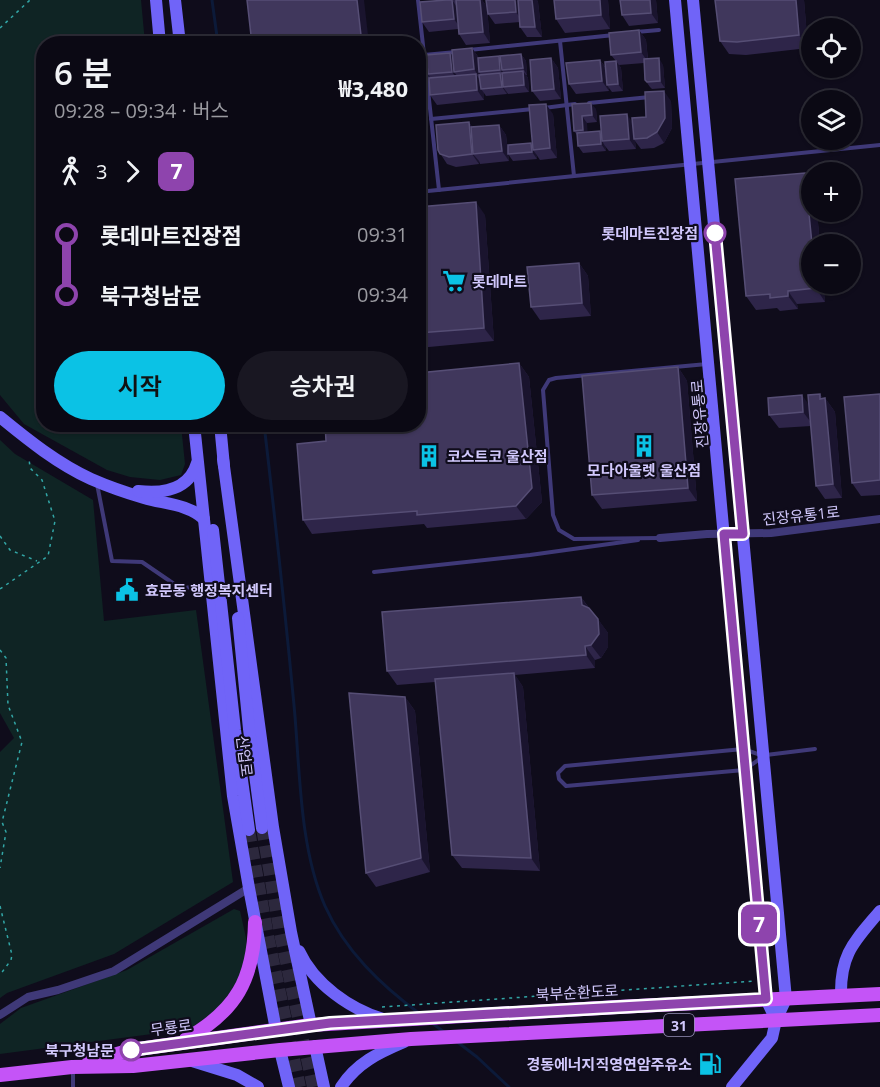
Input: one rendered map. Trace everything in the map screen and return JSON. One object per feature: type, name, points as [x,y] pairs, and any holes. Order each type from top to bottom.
[{"type":"main road","points":[[156,0],[159,36]]},
{"type":"main road","points":[[175,0],[179,36]]},
{"type":"main road","name":"진장유통로","points":[[675,0],[764,981],[766,999],[776,1020]]},
{"type":"main road","points":[[693,0],[786,999],[776,1020],[772,1038],[732,1087]]},
{"type":"main road","points":[[0,417],[48,453],[96,480],[141,497],[181,506],[204,519]]},
{"type":"main road","name":"산업로","points":[[195,432],[238,831],[289,1087]]},
{"type":"main road","name":"산업로","points":[[203,432],[235,730],[255,829],[249,729],[221,432]]},
{"type":"main road","name":"산업로","points":[[223,459],[247,621],[273,827],[291,932],[324,1087]]},
{"type":"main road","points":[[116,487],[158,492],[172,489],[183,485],[190,479],[198,461]]},
{"type":"main road","points":[[841,996],[841,980],[848,952],[880,911]]},
{"type":"main road","points":[[175,1044],[195,1034],[219,1015],[237,994],[244,983],[253,958],[255,922]]},
{"type":"main road","points":[[291,932],[302,958],[326,986],[357,1009],[390,1019]]},
{"type":"main road","name":"북부순환도로","points":[[276,1030],[390,1019],[880,994]]},
{"type":"main road","name":"31","points":[[280,1050],[416,1039],[880,1015]]},
{"type":"main road","name":"무룡로","points":[[72,1067],[131,1050],[276,1030]]},
{"type":"main road","points":[[341,1087],[353,1071],[369,1059],[416,1039]]},
{"type":"main road","name":"무룡로","points":[[0,1075],[72,1067],[133,1066],[280,1050]]},
{"type":"main road","points":[[188,1060],[237,1074],[258,1087]]},
{"type":"street","name":"진장유통1로","points":[[660,538],[771,533],[880,519]]},
{"type":"street","points":[[0,1015],[28,998],[114,971],[249,888]]},
{"type":"lane","points":[[418,0],[422,36]]},
{"type":"lane","points":[[626,33],[660,30]]},
{"type":"lane","points":[[426,55],[615,35]]},
{"type":"lane","points":[[560,41],[574,176]]},
{"type":"lane","points":[[426,73],[439,190]]},
{"type":"lane","points":[[588,103],[652,96]]},
{"type":"lane","points":[[431,119],[577,104]]},
{"type":"lane","points":[[426,191],[880,145]]},
{"type":"lane","points":[[660,538],[574,540],[559,530],[553,515],[544,384],[556,378],[709,364]]},
{"type":"lane","points":[[96,480],[112,561],[141,561],[180,588],[210,586]]},
{"type":"lane","points":[[374,572],[660,538]]},
{"type":"lane","points":[[764,756],[744,770],[566,786],[559,779],[558,773],[564,766],[742,749],[764,756],[815,749]]},
{"type":"lane","points":[[72,1067],[74,1087]]},
{"type":"path","points":[[0,28],[30,0]]},
{"type":"path","points":[[0,588],[48,556],[55,521],[42,480],[30,468],[29,458]]},
{"type":"path","points":[[0,536],[10,550],[38,562]]},
{"type":"path","points":[[0,650],[6,658],[8,705],[22,742],[1,823],[6,832],[0,868]]},
{"type":"path","points":[[0,906],[12,955],[0,975]]},
{"type":"path","points":[[400,1006],[764,981]]},
{"type":"green space","points":[[0,0],[141,0],[144,36],[36,36],[36,431],[24,424],[0,395]]},
{"type":"green space","points":[[38,432],[182,432],[185,464],[181,475],[160,480],[130,477],[107,470]]},
{"type":"green space","points":[[0,440],[15,454],[93,500],[104,621],[196,610],[233,882],[114,954],[7,993],[0,998],[0,752],[14,738],[0,713]]},
{"type":"green space","points":[[234,909],[240,911],[246,938],[247,956],[244,971],[219,1008],[190,1029],[0,1054],[0,1024],[21,1008],[127,970]]},
{"type":"building","points":[[247,0],[357,0],[361,36],[251,36]]},
{"type":"building","points":[[452,0],[454,19],[422,22],[420,2]]},
{"type":"building","points":[[456,0],[480,0],[483,32],[459,34]]},
{"type":"building","points":[[486,0],[515,0],[516,12],[488,14]]},
{"type":"building","points":[[518,0],[532,0],[535,27],[520,27]]},
{"type":"building","points":[[554,0],[600,0],[601,15],[556,19]]},
{"type":"building","points":[[620,0],[650,0],[651,13],[622,15]]},
{"type":"building","points":[[715,0],[796,0],[799,35],[737,42],[720,41]]},
{"type":"building","points":[[639,30],[641,52],[611,55],[609,33]]},
{"type":"building","points":[[472,48],[474,69],[454,72],[452,50]]},
{"type":"building","points":[[450,53],[452,72],[428,74],[426,55]]},
{"type":"building","points":[[521,54],[523,68],[502,70],[500,56]]},
{"type":"building","points":[[499,56],[500,70],[479,72],[478,58]]},
{"type":"building","points":[[551,58],[554,89],[532,91],[530,60]]},
{"type":"building","points":[[659,58],[660,81],[647,82],[644,59]]},
{"type":"building","points":[[600,60],[602,81],[569,84],[566,63]]},
{"type":"building","points":[[616,61],[618,84],[607,85],[605,62]]},
{"type":"building","points":[[523,71],[524,85],[503,87],[502,73]]},
{"type":"building","points":[[500,73],[502,87],[481,89],[479,75]]},
{"type":"building","points":[[476,74],[477,90],[430,95],[429,78]]},
{"type":"building","points":[[664,91],[665,118],[657,132],[647,138],[634,139],[632,118],[646,117],[645,92]]},
{"type":"building","points":[[591,103],[592,115],[582,116],[583,130],[574,131],[572,104]]},
{"type":"building","points":[[546,104],[550,148],[533,150],[529,105]]},
{"type":"building","points":[[627,114],[629,139],[602,141],[600,116]]},
{"type":"building","points":[[469,122],[472,154],[449,157],[440,154],[436,125]]},
{"type":"building","points":[[499,125],[502,151],[473,154],[471,127]]},
{"type":"building","points":[[600,131],[601,144],[578,146],[577,133]]},
{"type":"building","points":[[531,143],[532,152],[508,154],[508,145]]},
{"type":"building","points":[[801,173],[801,222],[810,222],[811,234],[801,234],[801,290],[788,291],[788,296],[770,298],[770,294],[746,296],[735,179]]},
{"type":"building","name":"롯데마트","points":[[476,202],[484,328],[426,332],[426,206]]},
{"type":"building","points":[[579,263],[582,303],[531,307],[527,267]]},
{"type":"building","name":"코스트코 울산점","points":[[519,363],[532,488],[516,506],[417,515],[417,511],[303,520],[297,444],[326,441],[325,432],[426,432],[426,372]]},
{"type":"building","name":"모다아울렛 울산점","points":[[678,367],[688,488],[592,495],[582,376]]},
{"type":"building","points":[[820,394],[820,399],[825,398],[833,484],[816,486],[808,395]]},
{"type":"building","points":[[880,394],[880,480],[852,483],[844,397]]},
{"type":"building","points":[[802,395],[803,412],[769,415],[768,398]]},
{"type":"building","points":[[581,597],[582,605],[589,608],[598,619],[599,634],[591,645],[585,646],[586,655],[387,671],[382,612]]},
{"type":"building","points":[[514,673],[531,858],[452,855],[435,679]]},
{"type":"building","points":[[349,693],[405,697],[421,858],[366,873]]},
{"type":"waterway","points":[[212,0],[217,36]]},
{"type":"waterway","points":[[265,432],[291,670],[302,807],[316,883],[333,922],[365,966],[420,1014]]},
{"type":"waterway","points":[[432,1023],[444,1032]]},
{"type":"waterway","points":[[456,1041],[509,1087]]},
{"type":"tunnel","points":[[262,828],[280,934],[313,1087]]},
{"type":"tunnel","points":[[249,830],[268,936],[300,1087]]},
{"type":"bus line","name":"7","points":[[131,1050],[330,1023],[766,999],[724,534],[743,534],[715,233]]},
{"type":"place","name":"롯데마트진장점","points":[[715,233]]},
{"type":"place","name":"롯데마트","points":[[454,281]]},
{"type":"place","name":"모다아울렛 울산점","points":[[644,446]]},
{"type":"place","name":"코스트코 울산점","points":[[429,456]]},
{"type":"place","name":"효문동 행정복지센터","points":[[127,590]]},
{"type":"place","name":"북구청남문","points":[[131,1050]]},
{"type":"place","name":"경동에너지직영연암주유소","points":[[710,1064]]}]
